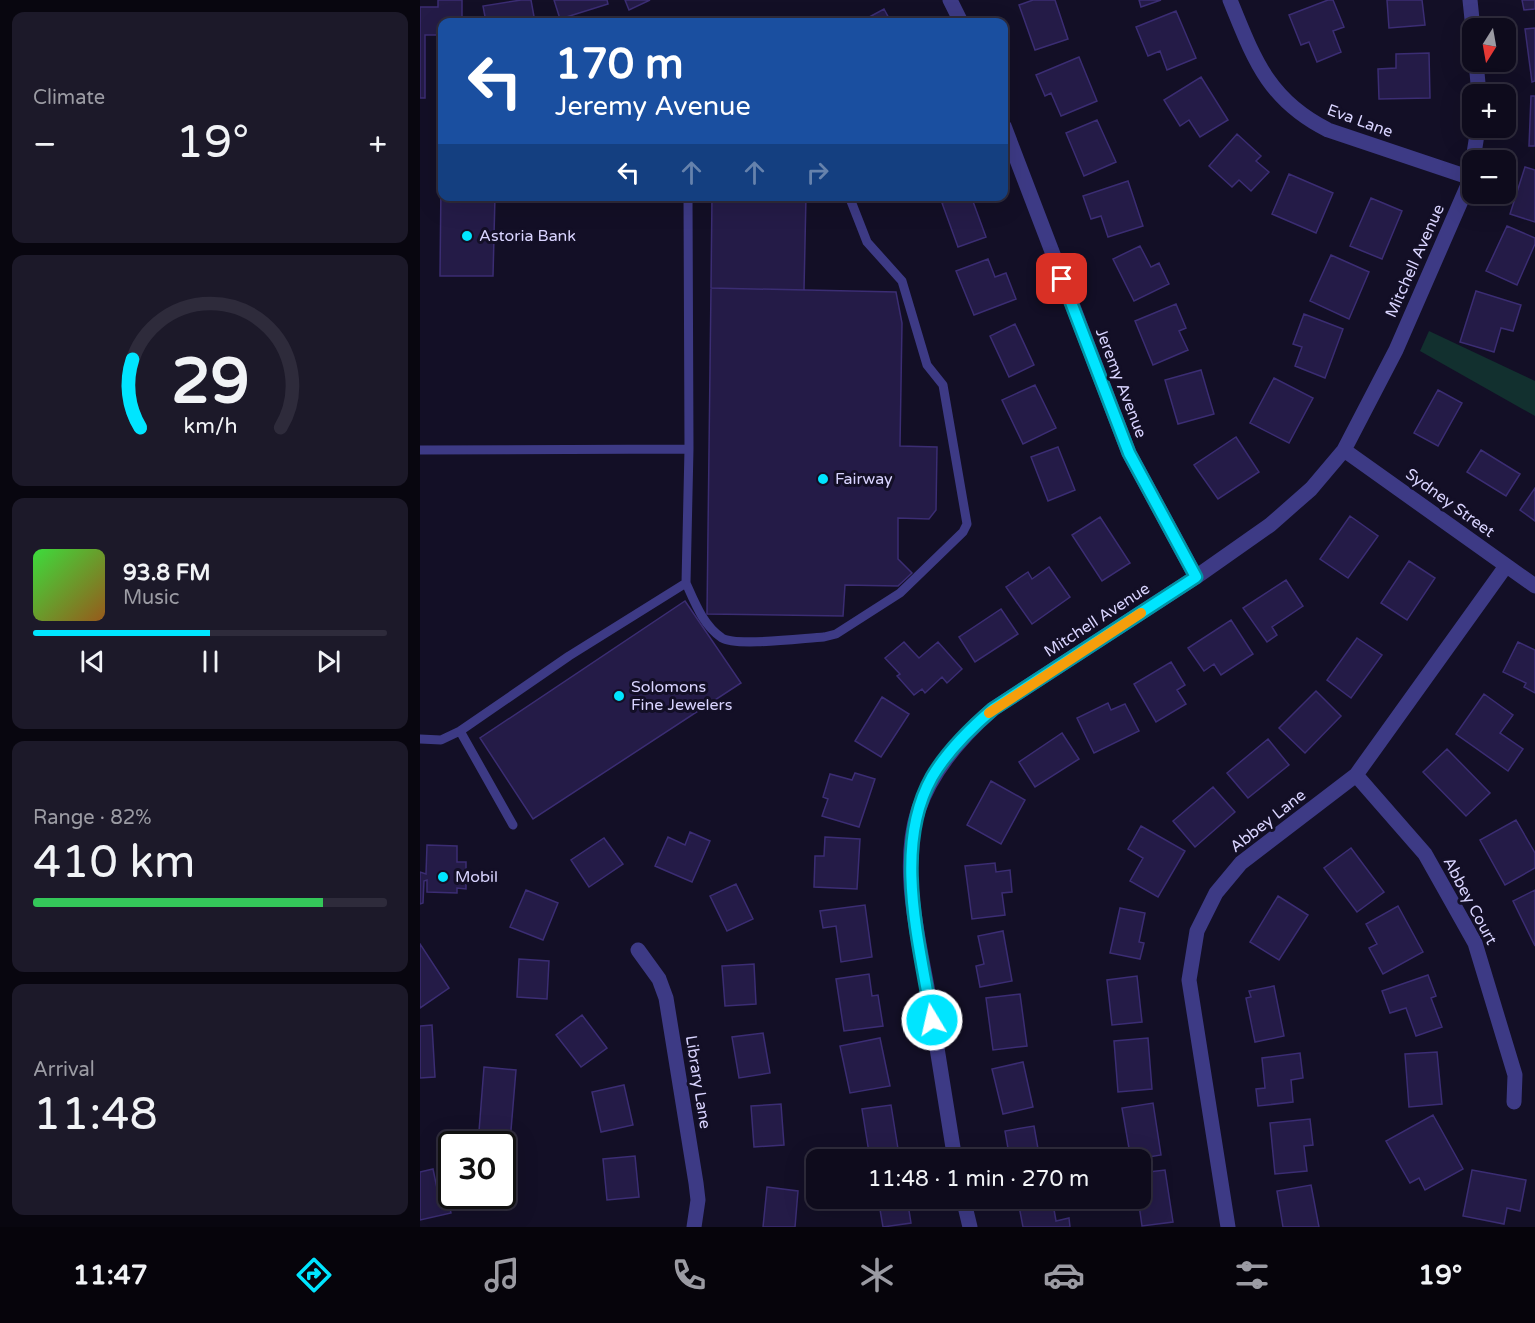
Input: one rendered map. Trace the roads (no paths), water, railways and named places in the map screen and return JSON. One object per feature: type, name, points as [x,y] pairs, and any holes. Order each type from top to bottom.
[{"type":"street","points":[[950,0],[959,18]]},
{"type":"street","name":"Eva Lane","points":[[1230,0],[1248,46],[1263,75],[1280,97],[1309,121],[1328,130],[1462,164]]},
{"type":"street","points":[[1470,0],[1472,18]]},
{"type":"street","name":"Jeremy Avenue","points":[[1008,136],[1129,453],[1196,577]]},
{"type":"street","name":"Mitchell Avenue","points":[[953,1149],[913,904],[911,849],[918,812],[932,777],[969,730],[993,709],[1196,577],[1270,525],[1311,489],[1344,450],[1396,350],[1462,191]]},
{"type":"street","name":"Sydney Street","points":[[1344,450],[1535,586]]},
{"type":"street","name":"Abbey Lane","points":[[1228,1227],[1189,980],[1197,931],[1216,893],[1241,863],[1356,775],[1506,566]]},
{"type":"street","name":"Abbey Court","points":[[1356,775],[1425,854],[1475,943],[1515,1075],[1514,1102]]},
{"type":"street","name":"Library Lane","points":[[638,950],[659,979],[666,998],[696,1183],[698,1200],[694,1227]]},
{"type":"street","points":[[966,1209],[970,1227]]},
{"type":"lane","points":[[688,201],[689,449],[686,583],[698,609],[711,628],[723,639],[738,642],[824,637],[836,634],[900,593],[963,532],[967,524],[944,385],[927,365],[902,281],[867,242],[851,201]]},
{"type":"lane","points":[[420,450],[689,449]]},
{"type":"lane","points":[[420,739],[441,740],[460,731],[569,656],[686,583]]},
{"type":"lane","points":[[460,731],[513,825]]},
{"type":"place","name":"Astoria Bank","points":[[467,236]]},
{"type":"place","name":"Fairway","points":[[823,479]]},
{"type":"place","name":"Solomons Fine Jewelers","points":[[619,696]]},
{"type":"place","name":"Mobil","points":[[443,877]]}]
